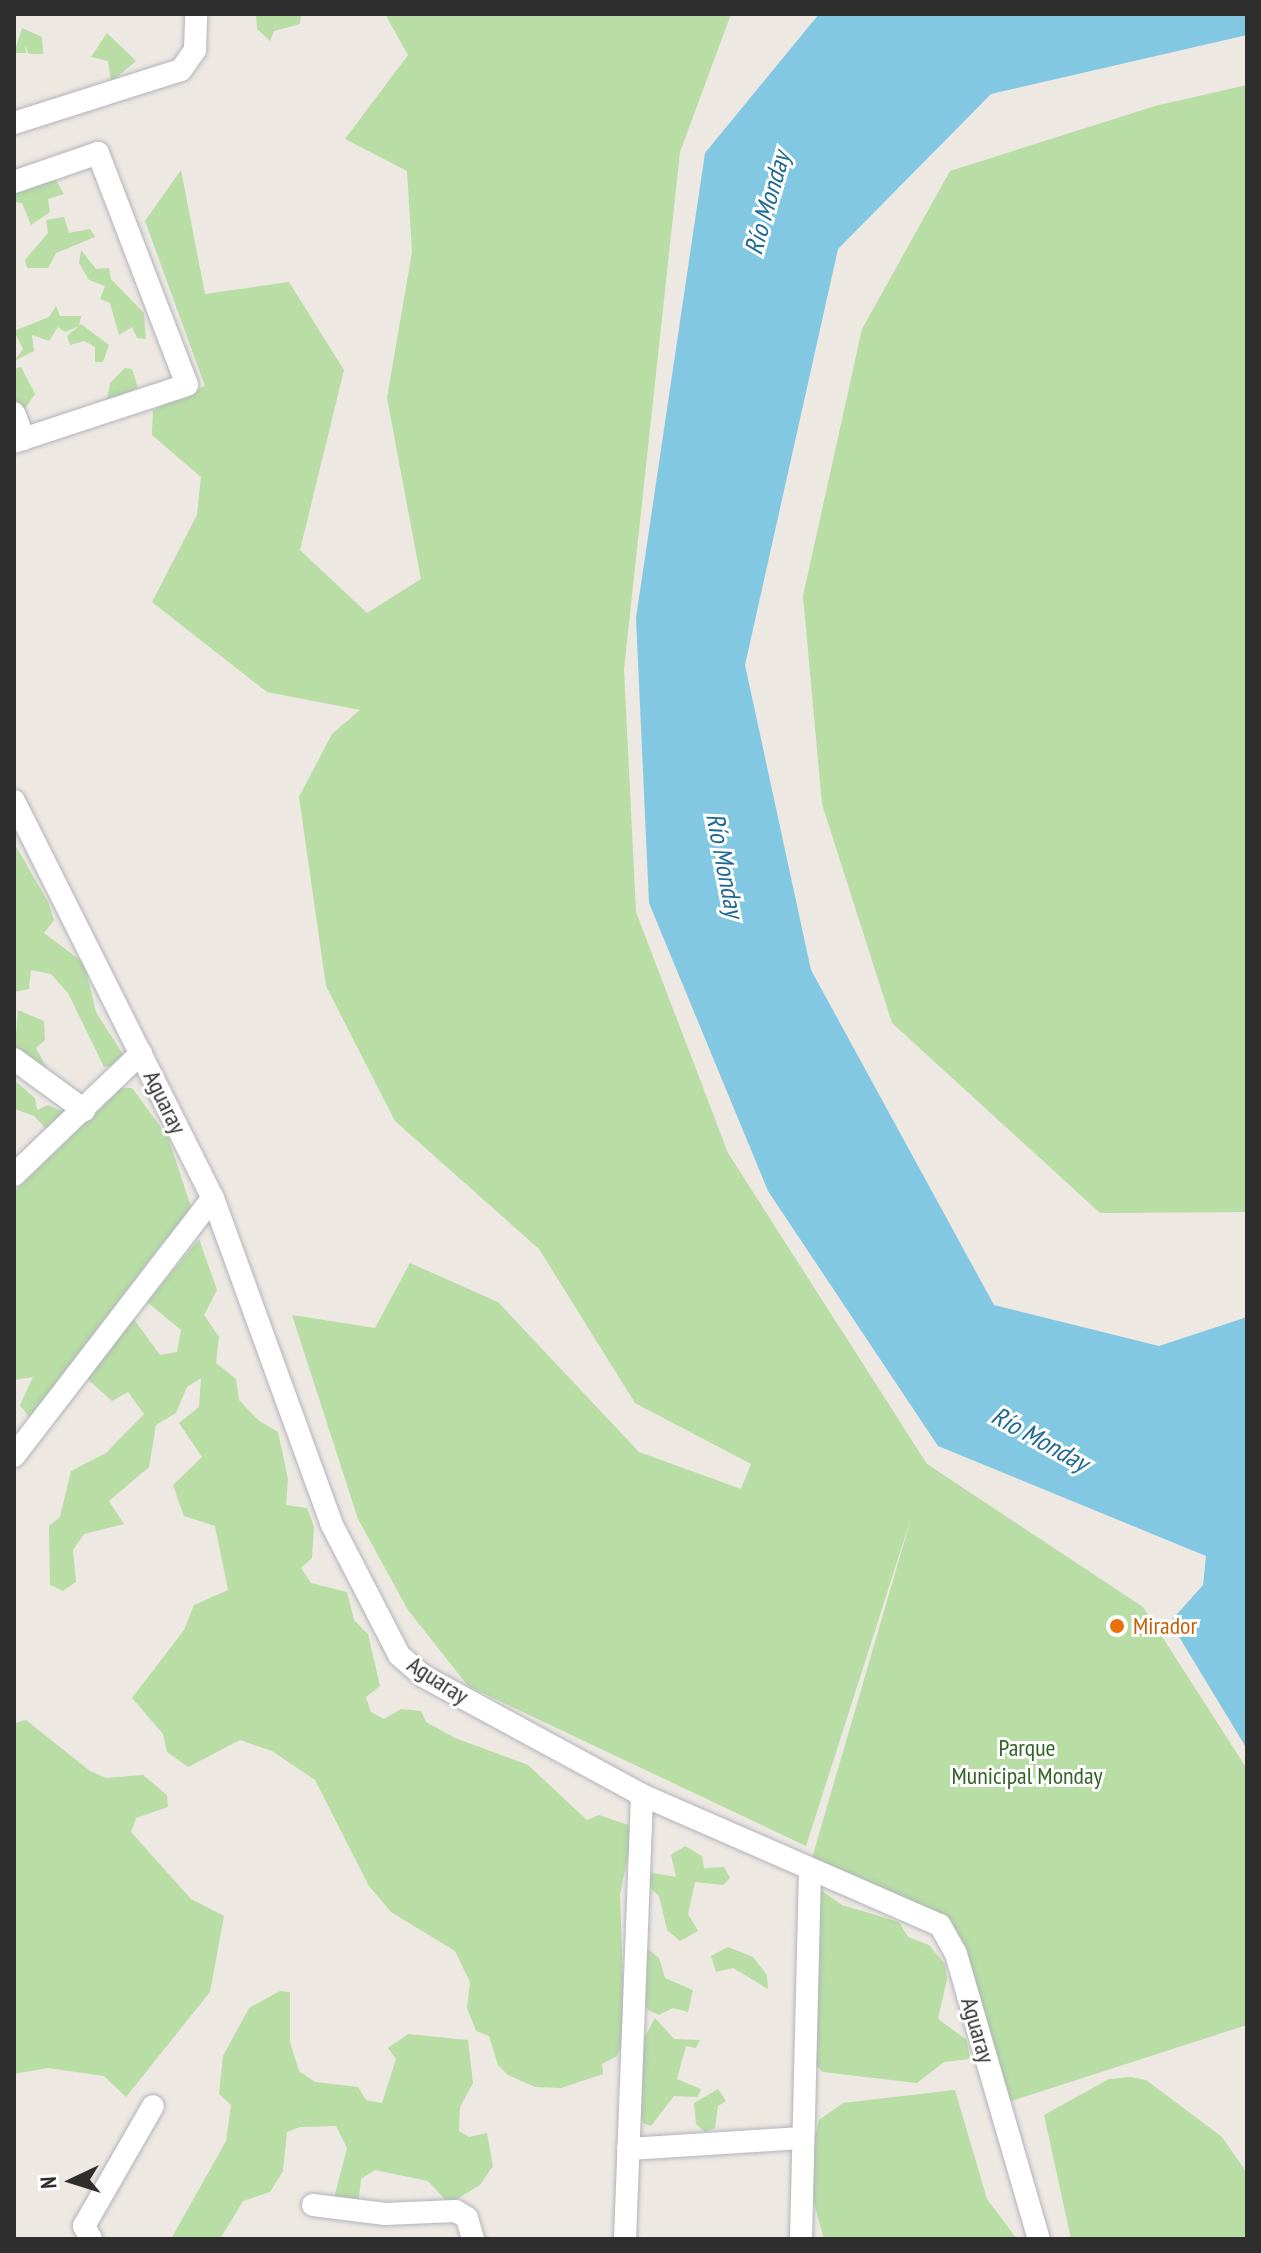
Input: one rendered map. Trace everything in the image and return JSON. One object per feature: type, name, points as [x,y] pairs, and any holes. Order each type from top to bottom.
[{"type":"street","points":[[14,123],[181,70],[195,50],[196,14]]},
{"type":"street","points":[[14,182],[98,153],[187,385],[19,441],[14,413]]},
{"type":"street","name":"Aguaray","points":[[14,801],[213,1198],[331,1523],[399,1655],[423,1676],[642,1795],[810,1871],[940,1925],[956,1954],[1039,2239]]},
{"type":"street","points":[[14,1175],[141,1053]]},
{"type":"street","points":[[14,1059],[84,1110]]},
{"type":"street","points":[[14,1456],[213,1198]]},
{"type":"street","points":[[625,2239],[642,1795]]},
{"type":"street","points":[[801,2239],[810,1871]]},
{"type":"street","points":[[91,2239],[84,2226],[153,2106]]},
{"type":"street","points":[[628,2149],[803,2138]]},
{"type":"street","points":[[313,2205],[385,2214],[456,2211],[467,2218],[473,2239]]},
{"type":"green space","points":[[256,14],[301,14],[300,24],[274,31],[270,41],[257,29]]},
{"type":"green space","name":"Parque Municipal Monday","points":[[385,14],[731,14],[680,152],[624,669],[636,912],[728,1153],[927,1464],[1143,1607],[1247,1769],[1247,2025],[1011,2101],[959,1950],[940,1919],[810,1865],[912,1515],[806,1846],[468,1686],[408,1610],[358,1519],[292,1315],[375,1328],[410,1263],[498,1302],[639,1452],[741,1489],[751,1464],[635,1403],[539,1249],[395,1121],[326,986],[299,797],[332,734],[360,710],[267,692],[152,602],[197,515],[201,477],[152,435],[153,410],[205,386],[145,221],[181,170],[205,294],[289,282],[344,370],[300,550],[367,613],[421,579],[387,398],[412,252],[407,171],[345,139],[408,55]]},
{"type":"green space","points":[[22,28],[42,37],[43,54],[29,54],[25,46],[26,53],[14,53]]},
{"type":"green space","points":[[107,33],[136,61],[111,82],[108,61],[91,57]]},
{"type":"green space","points":[[1247,85],[1247,1212],[1100,1213],[892,1023],[822,804],[803,596],[862,329],[950,171],[1155,106]]},
{"type":"green space","points":[[55,179],[64,194],[48,199],[50,212],[31,225],[22,203],[14,202],[14,188]]},
{"type":"green space","points":[[64,217],[69,233],[90,229],[95,237],[56,253],[48,268],[27,268],[25,260],[48,233],[46,220]]},
{"type":"green space","points":[[81,250],[96,269],[109,268],[111,279],[144,313],[146,339],[137,338],[132,327],[119,335],[110,303],[100,299],[105,286],[89,280],[79,263]]},
{"type":"green space","points":[[56,306],[60,316],[81,316],[79,326],[65,332],[58,327],[49,341],[32,335],[34,351],[14,361],[23,349],[14,331],[49,317]]},
{"type":"green space","points":[[81,324],[109,345],[103,362],[95,362],[95,347],[84,341],[70,345],[67,336]]},
{"type":"green space","points":[[21,367],[35,394],[24,410],[14,399],[14,369]]},
{"type":"green space","points":[[125,368],[132,369],[138,388],[107,401],[110,383]]},
{"type":"green space","points":[[14,843],[48,902],[54,920],[44,933],[84,963],[96,1012],[124,1056],[118,1065],[104,1067],[68,993],[51,974],[31,970],[29,989],[14,992]]},
{"type":"green space","points":[[18,1010],[44,1021],[45,1040],[36,1048],[50,1074],[14,1059]]},
{"type":"green space","points":[[14,1080],[35,1098],[37,1110],[48,1105],[68,1114],[50,1133],[34,1116],[15,1109]]},
{"type":"green space","points":[[121,1088],[132,1088],[168,1137],[193,1213],[172,1239],[166,1238],[30,1418],[20,1405],[33,1377],[14,1380],[14,1192]]},
{"type":"green space","points":[[199,1239],[217,1290],[204,1315],[219,1337],[216,1363],[236,1379],[239,1400],[258,1420],[278,1432],[288,1479],[286,1505],[307,1508],[314,1527],[312,1558],[301,1568],[311,1583],[347,1592],[354,1620],[368,1634],[380,1686],[366,1697],[371,1712],[384,1719],[401,1709],[421,1711],[426,1722],[455,1738],[528,1765],[587,1820],[599,1815],[634,1827],[620,1895],[625,2038],[617,2056],[602,2064],[603,2074],[561,2088],[535,2087],[508,2075],[498,2065],[489,2036],[476,2031],[467,2008],[470,1982],[455,1951],[391,1912],[369,1886],[315,1780],[272,1751],[240,1740],[188,1767],[167,1752],[163,1734],[132,1698],[184,1630],[194,1605],[228,1590],[215,1526],[184,1516],[173,1485],[202,1457],[179,1423],[199,1407],[201,1378],[187,1387],[176,1413],[156,1425],[149,1467],[109,1501],[124,1524],[84,1534],[73,1550],[76,1582],[63,1591],[50,1585],[49,1526],[60,1517],[71,1471],[106,1453],[144,1414],[128,1392],[112,1401],[85,1377],[130,1314],[160,1355],[177,1352],[181,1330],[147,1302]]},
{"type":"green space","points":[[26,1720],[90,1771],[106,1778],[143,1775],[167,1795],[168,1807],[136,1818],[131,1832],[191,1899],[224,1916],[210,1992],[126,2097],[104,2076],[48,2068],[14,2074],[14,1723]]},
{"type":"green space","points":[[685,1846],[702,1856],[704,1868],[724,1867],[730,1878],[723,1885],[695,1882],[688,1914],[698,1931],[680,1941],[667,1930],[659,1896],[645,1883],[647,1872],[676,1877],[671,1855]]},
{"type":"green space","points":[[822,1891],[842,1905],[899,1922],[908,1937],[929,1945],[945,1964],[947,1979],[938,2019],[967,2040],[970,2059],[944,2062],[917,2083],[823,2072],[809,2059],[813,1894]]},
{"type":"green space","points":[[728,1947],[753,1957],[767,1975],[768,1989],[733,1968],[716,1972],[711,1956]]},
{"type":"green space","points":[[647,1948],[659,1958],[665,1978],[693,1990],[688,2012],[673,2008],[659,2015],[648,2010],[640,1992]]},
{"type":"green space","points":[[280,1991],[290,1992],[290,2042],[299,2071],[315,2082],[358,2087],[366,2100],[382,2103],[396,2059],[388,2048],[408,2034],[468,2040],[473,2083],[460,2107],[459,2131],[469,2137],[487,2133],[493,2166],[480,2185],[449,2204],[428,2181],[375,2170],[361,2179],[358,2207],[334,2198],[347,2148],[336,2126],[300,2127],[287,2132],[283,2171],[270,2192],[243,2201],[220,2239],[171,2239],[226,2141],[231,2105],[219,2094],[223,2056],[249,2008]]},
{"type":"green space","points":[[655,2018],[674,2039],[700,2040],[696,2048],[686,2046],[677,2079],[701,2089],[698,2097],[674,2096],[651,2126],[643,2123],[638,2106],[642,2042]]},
{"type":"green space","points":[[1131,2077],[1146,2080],[1222,2137],[1247,2173],[1247,2239],[1071,2239],[1044,2115],[1109,2079]]},
{"type":"green space","points":[[718,2089],[726,2101],[718,2106],[715,2128],[705,2132],[696,2124],[694,2103]]},
{"type":"green space","points":[[955,2090],[987,2199],[1017,2239],[824,2239],[806,2174],[819,2120],[843,2103]]},
{"type":"water","name":"Río Monday","points":[[819,14],[1247,14],[1247,35],[991,94],[838,249],[745,665],[811,970],[994,1305],[1159,1346],[1247,1317],[1247,1749],[1170,1622],[1203,1585],[1206,1556],[938,1446],[768,1191],[649,903],[636,618],[705,153]]},
{"type":"place","name":"Mirador","points":[[1117,1626]]}]
